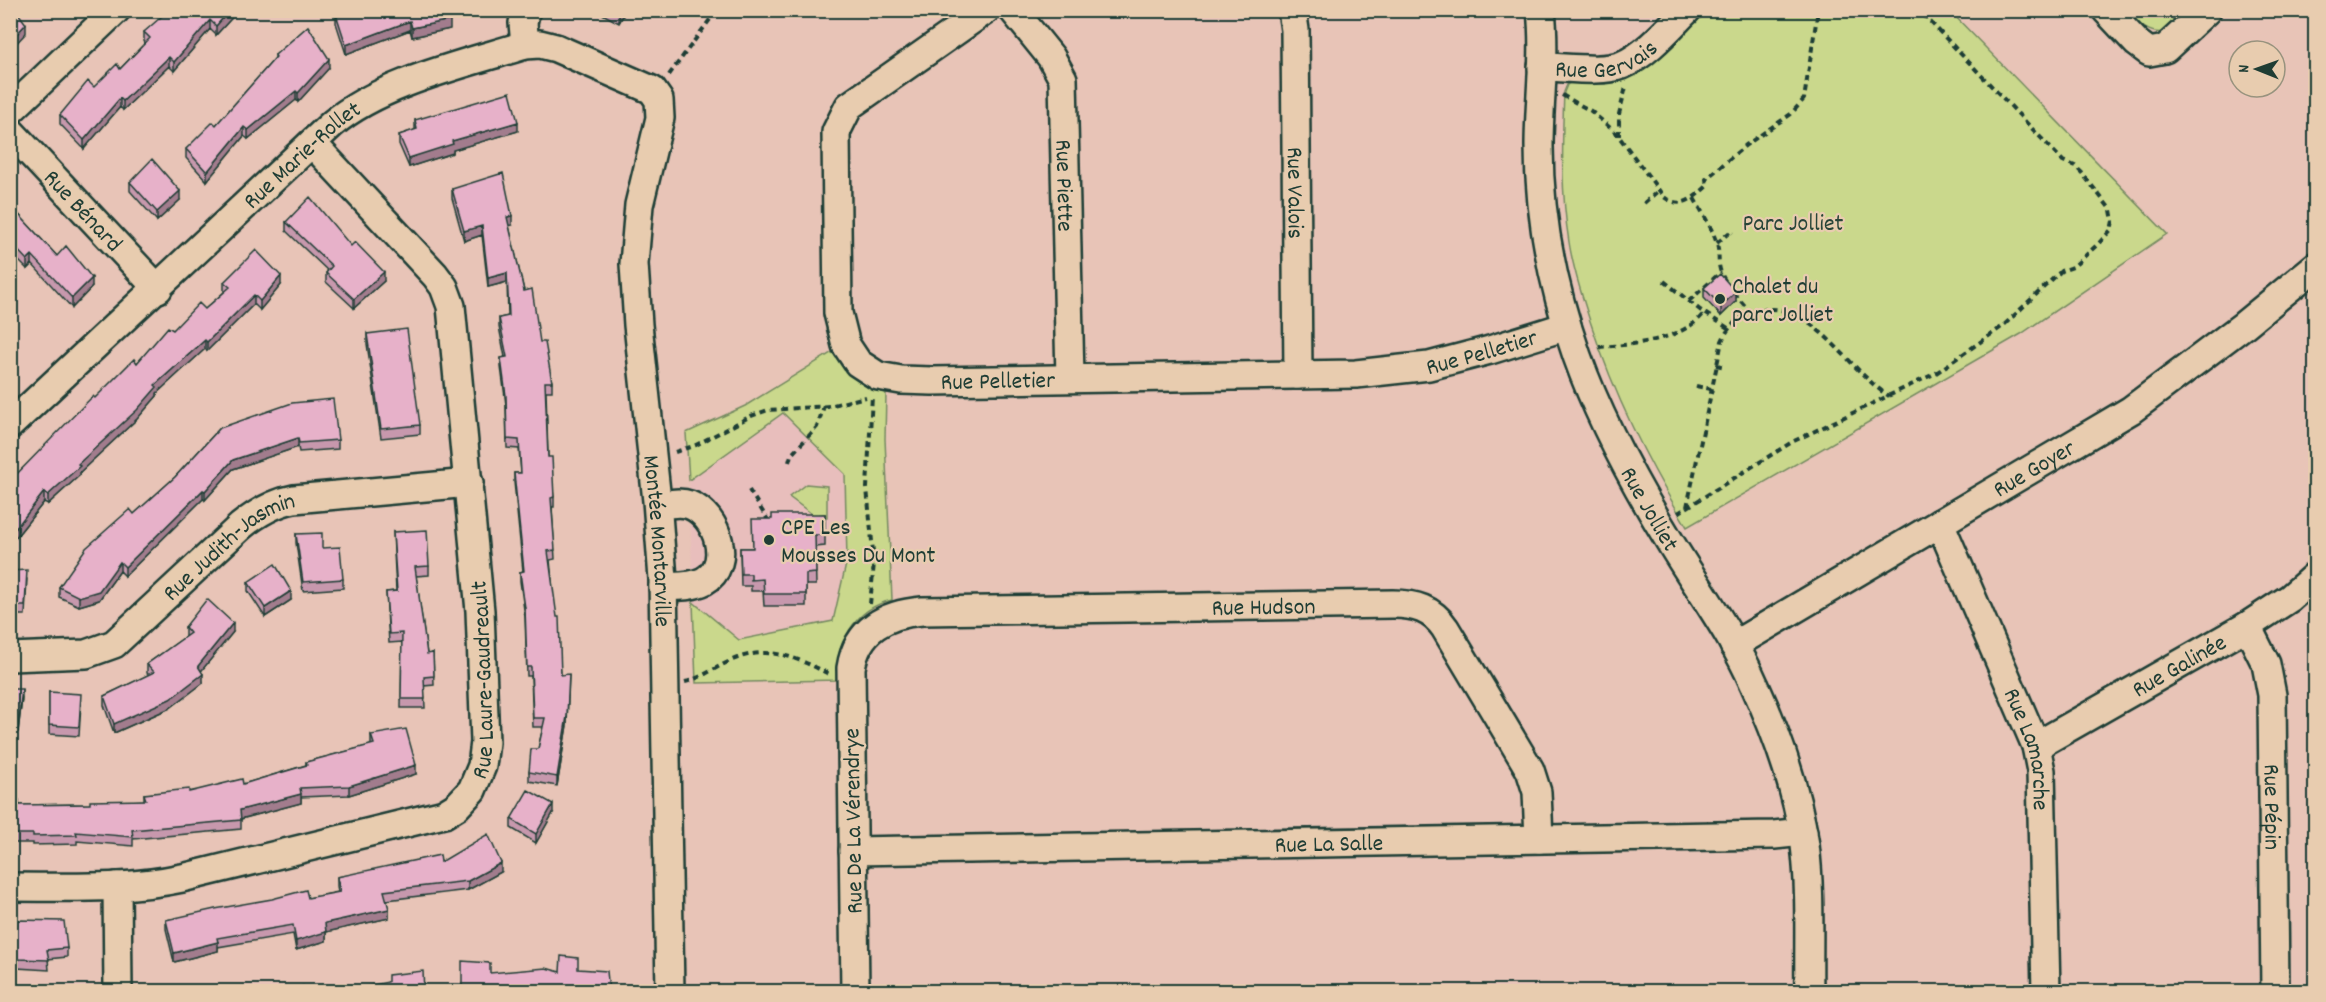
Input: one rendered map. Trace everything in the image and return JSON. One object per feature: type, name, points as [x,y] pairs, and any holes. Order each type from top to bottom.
[{"type":"street","points":[[10,111],[116,10]]},
{"type":"street","points":[[525,45],[523,23],[526,10]]},
{"type":"street","name":"Rue Pelletier","points":[[986,10],[849,106],[836,132],[839,321],[849,352],[874,385],[892,379],[914,381],[1356,374],[1429,366],[1567,326]]},
{"type":"street","name":"Rue Piette","points":[[1013,10],[1051,57],[1063,79],[1070,378]]},
{"type":"street","name":"Rue Valois","points":[[1292,10],[1295,30],[1298,375]]},
{"type":"street","name":"Rue Jolliet","points":[[1541,10],[1542,67],[1539,148],[1542,213],[1552,274],[1567,326],[1595,402],[1626,466],[1734,645],[1755,684],[1777,740],[1803,832],[1807,869],[1809,992]]},
{"type":"street","name":"Rue Gervais","points":[[1542,67],[1608,68],[1627,63],[1638,57],[1687,10]]},
{"type":"street","points":[[2106,10],[2137,43],[2149,52],[2165,49],[2207,10]]},
{"type":"street","name":"Rue Marie-Rollet","points":[[10,425],[158,289],[312,142],[341,116],[377,95],[525,45],[540,44],[556,48],[642,85],[657,95]]},
{"type":"street","name":"Montée Montarville","points":[[657,95],[660,103],[660,118],[639,205],[634,258],[635,294],[658,506],[663,587],[670,992]]},
{"type":"street","name":"Rue Bénard","points":[[10,131],[158,289]]},
{"type":"street","name":"Rue Laure-Gaudreault","points":[[10,887],[117,886],[182,878],[416,822],[449,811],[467,797],[476,783],[482,766],[484,742],[480,611],[451,306],[444,287],[431,270],[312,142]]},
{"type":"street","name":"Rue Goyer","points":[[1734,645],[2131,410],[2244,325],[2316,266]]},
{"type":"street","name":"Rue Judith-Jasmin","points":[[10,657],[86,654],[114,644],[247,520],[276,504],[303,498],[469,483]]},
{"type":"street","points":[[658,506],[677,503],[691,506],[708,518],[716,529],[719,541],[717,562],[706,579],[688,586],[663,587]]},
{"type":"street","name":"Rue Lamarche","points":[[1940,523],[2036,746],[2041,771],[2046,992]]},
{"type":"street","name":"Rue Galinée","points":[[2036,746],[2247,626],[2290,598],[2316,575]]},
{"type":"street","name":"Rue Hudson","points":[[877,623],[895,615],[922,611],[1403,604],[1417,606],[1436,616],[1445,628],[1530,770],[1537,792],[1539,839]]},
{"type":"street","points":[[853,664],[866,633],[877,623]]},
{"type":"street","name":"Rue Pépin","points":[[2247,626],[2263,654],[2271,684],[2275,992]]},
{"type":"street","name":"Rue De La Vérendrye","points":[[853,664],[855,992]]},
{"type":"street","name":"Rue La Salle","points":[[853,850],[1774,836],[1803,832]]},
{"type":"street","points":[[117,886],[118,992]]},
{"type":"path","points":[[657,95],[687,49],[717,10]]},
{"type":"path","points":[[1706,179],[1746,145],[1791,114],[1804,99],[1818,10]]},
{"type":"path","points":[[1678,514],[1792,442],[1936,373],[1994,333],[2061,271],[2073,267],[2110,230],[2113,221],[2111,210],[2082,173],[2075,166],[2063,161],[1919,10]]},
{"type":"path","points":[[1619,136],[1619,114],[1628,81],[1627,63]]},
{"type":"path","points":[[1561,95],[1591,111],[1619,136],[1667,200],[1686,202],[1694,198],[1707,186],[1706,179],[1701,174]]},
{"type":"path","points":[[1644,203],[1658,191]]},
{"type":"path","points":[[1694,198],[1717,243],[1717,262],[1721,272],[1751,313]]},
{"type":"path","points":[[1717,243],[1731,231],[1734,233]]},
{"type":"path","points":[[1689,301],[1721,272]]},
{"type":"path","points":[[1664,280],[1704,313],[1728,328]]},
{"type":"path","points":[[1687,508],[1722,340],[1728,328],[1751,313],[1776,309],[1803,320],[1820,332],[1876,387],[1889,396]]},
{"type":"path","points":[[1599,347],[1647,343],[1684,328],[1704,313]]},
{"type":"path","points":[[1716,364],[1725,367]]},
{"type":"path","points":[[653,456],[688,448],[751,416],[768,410],[845,403],[874,385]]},
{"type":"path","points":[[874,385],[867,488],[874,563],[870,606],[877,623]]},
{"type":"path","points":[[1696,386],[1711,389]]},
{"type":"path","points":[[789,462],[791,455],[817,427],[824,406]]},
{"type":"path","points":[[749,490],[768,520],[768,531]]},
{"type":"path","points":[[664,682],[688,681],[737,658],[767,653],[789,655],[837,677],[853,664]]},
{"type":"shaded area","name":"CPE Les Mousses Du Mont","points":[[783,413],[845,474],[847,560],[833,621],[739,640],[693,602],[689,480]]},
{"type":"green space","name":"Parc Jolliet","points":[[1708,11],[1950,11],[2167,234],[2021,334],[1687,527],[1658,477],[1621,402],[1600,349],[1578,282],[1566,224],[1563,186],[1564,92],[1570,83],[1609,83],[1624,80],[1638,73]]},
{"type":"green space","points":[[2125,11],[2191,11],[2170,30],[2157,32],[2145,28]]},
{"type":"green space","points":[[834,351],[843,367],[855,379],[869,388],[886,393],[885,439],[892,600],[867,611],[849,630],[839,654],[837,680],[696,683],[693,602],[739,640],[833,621],[847,560],[845,474],[783,413],[689,480],[686,433],[745,406]]},
{"type":"green space","points":[[806,484],[827,486],[827,518],[816,517],[789,497]]},
{"type":"building","points":[[10,10],[16,10],[26,24],[10,41]]},
{"type":"building","points":[[169,10],[230,10],[216,26],[210,20],[174,62],[169,57],[123,101],[120,98],[84,140],[60,115],[88,81],[94,87],[117,64],[120,69],[150,38],[144,32]]},
{"type":"building","points":[[343,10],[448,10],[450,20],[412,28],[410,21],[346,45],[336,14]]},
{"type":"building","points":[[308,26],[329,59],[298,93],[296,91],[248,130],[244,127],[207,172],[186,149],[213,122],[216,125],[276,57],[275,55]]},
{"type":"building","points":[[510,92],[518,122],[452,141],[453,144],[409,158],[399,135],[417,129],[415,120]]},
{"type":"building","points":[[152,159],[180,191],[157,212],[130,182]]},
{"type":"building","points":[[503,173],[512,216],[507,217],[524,291],[532,289],[540,342],[545,342],[552,382],[545,382],[548,457],[552,457],[554,497],[551,498],[555,550],[548,551],[557,617],[559,617],[561,675],[569,674],[567,716],[557,777],[529,772],[531,749],[538,749],[545,718],[533,718],[531,667],[527,667],[525,608],[520,572],[524,571],[514,473],[521,473],[519,440],[507,439],[506,396],[501,358],[507,357],[499,318],[509,316],[507,273],[488,278],[482,226],[464,231],[452,189]]},
{"type":"building","points":[[310,197],[351,246],[355,242],[384,272],[354,299],[326,273],[332,266],[286,222]]},
{"type":"building","points":[[10,205],[57,256],[66,246],[92,278],[72,298],[32,255],[27,260],[10,242]]},
{"type":"building","points":[[256,250],[281,276],[260,301],[254,295],[207,342],[205,340],[155,385],[157,387],[137,410],[48,495],[44,492],[12,533],[10,532],[10,481],[93,396],[95,398],[134,359],[137,363],[168,327],[173,330],[199,303],[205,309],[230,287],[224,282]]},
{"type":"building","points":[[1720,274],[1736,292],[1721,306],[1704,288]]},
{"type":"building","points":[[407,329],[420,425],[381,429],[367,334]]},
{"type":"building","points":[[10,343],[15,349],[10,354]]},
{"type":"building","points":[[333,399],[338,440],[299,443],[298,438],[233,460],[205,491],[203,490],[125,567],[120,562],[99,591],[79,597],[59,587],[86,548],[130,509],[134,514],[175,477],[220,428],[292,403]]},
{"type":"building","points":[[772,514],[825,514],[825,535],[815,535],[816,573],[806,574],[806,594],[764,594],[763,579],[751,580],[751,574],[741,574],[740,548],[753,548],[752,519],[772,519]]},
{"type":"building","points":[[427,530],[429,566],[415,567],[427,654],[433,653],[434,676],[424,677],[425,699],[401,699],[402,633],[389,634],[386,592],[397,591],[393,532]]},
{"type":"building","points":[[322,533],[322,548],[340,547],[343,579],[303,582],[296,534]]},
{"type":"building","points":[[275,564],[291,591],[265,608],[248,582]]},
{"type":"building","points":[[27,570],[25,606],[10,606],[10,571]]},
{"type":"building","points":[[207,599],[233,623],[198,666],[203,674],[170,699],[114,724],[104,696],[154,672],[147,664],[190,633],[185,627]]},
{"type":"building","points":[[10,689],[22,689],[18,723],[10,723]]},
{"type":"building","points":[[49,692],[81,694],[79,727],[49,725]]},
{"type":"building","points":[[406,729],[416,765],[349,786],[300,788],[301,794],[240,810],[241,820],[132,830],[133,837],[76,832],[77,835],[10,834],[10,800],[19,800],[19,805],[90,804],[90,801],[146,800],[144,794],[189,789],[189,792],[242,779],[243,784],[307,765],[306,762],[374,744],[371,735]]},
{"type":"building","points":[[528,790],[553,804],[536,834],[511,819]]},
{"type":"building","points":[[488,834],[501,863],[468,881],[384,891],[389,909],[325,923],[326,932],[296,941],[293,925],[217,938],[218,942],[174,953],[166,920],[306,890],[308,898],[340,892],[337,877],[440,855],[441,862]]},
{"type":"building","points":[[17,920],[64,921],[67,948],[47,950],[49,960],[17,959],[17,956],[10,955],[10,924],[17,925]]},
{"type":"building","points":[[561,956],[578,958],[578,969],[607,971],[609,992],[462,992],[462,961],[490,963],[490,973],[546,968],[560,972]]},
{"type":"building","points":[[423,971],[424,992],[342,992],[388,982],[388,975]]},
{"type":"building","points":[[303,986],[303,992],[284,992]]},
{"type":"place","name":"Chalet du parc Jolliet","points":[[1720,299]]},
{"type":"place","name":"CPE Les Mousses Du Mont","points":[[769,540]]}]
